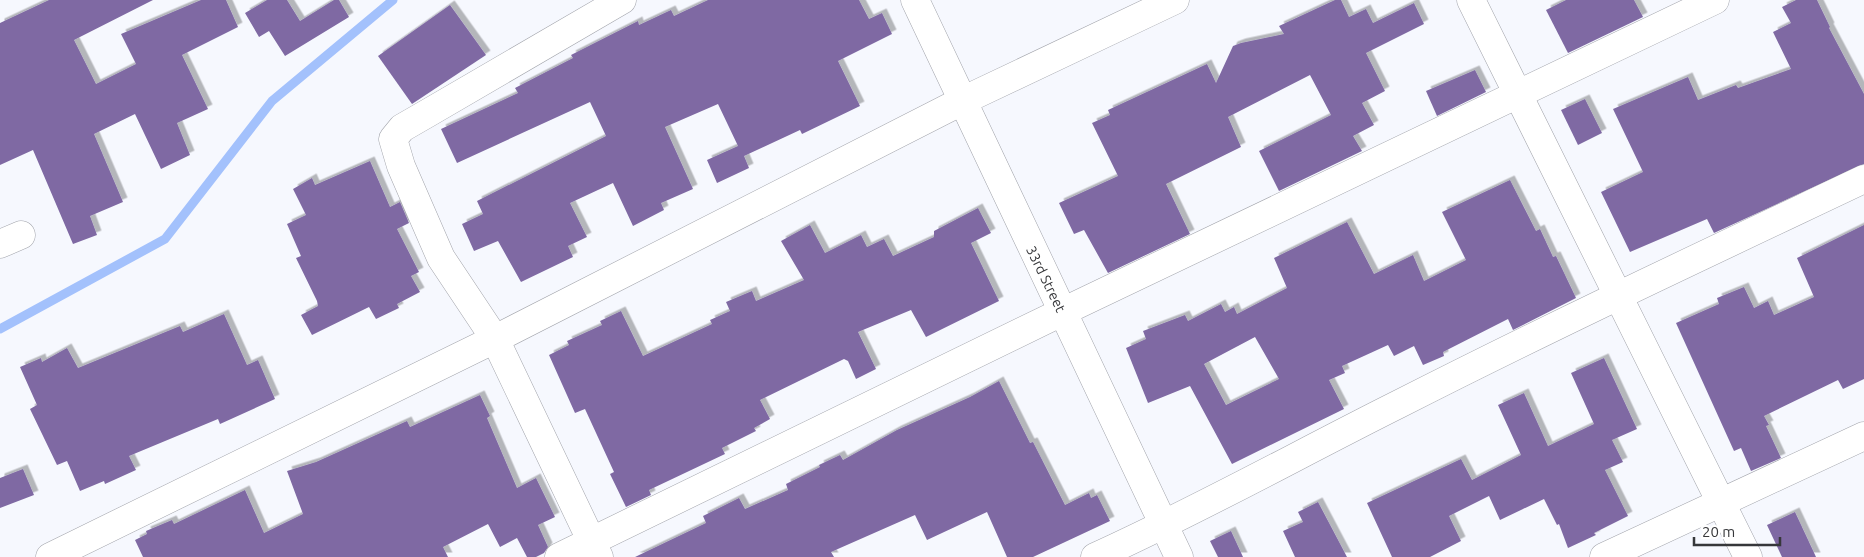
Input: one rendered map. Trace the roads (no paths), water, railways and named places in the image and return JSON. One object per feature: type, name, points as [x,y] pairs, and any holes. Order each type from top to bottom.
[{"type":"street","points":[[594,550],[495,340],[441,258],[401,166],[393,139],[402,128],[428,112],[622,0]]},
{"type":"street","name":"33rd Street","points":[[915,0],[1179,557]]},
{"type":"street","points":[[50,557],[495,340],[962,101],[1176,0]]},
{"type":"street","points":[[1471,0],[1748,557]]},
{"type":"street","points":[[559,557],[594,550],[1062,312],[1715,0]]},
{"type":"street","points":[[1095,557],[1165,526],[1397,404],[1618,295],[1864,179]]},
{"type":"street","points":[[1604,557],[1722,504],[1864,436]]},
{"type":"waterway","points":[[0,329],[165,239],[272,101],[393,0]]}]
